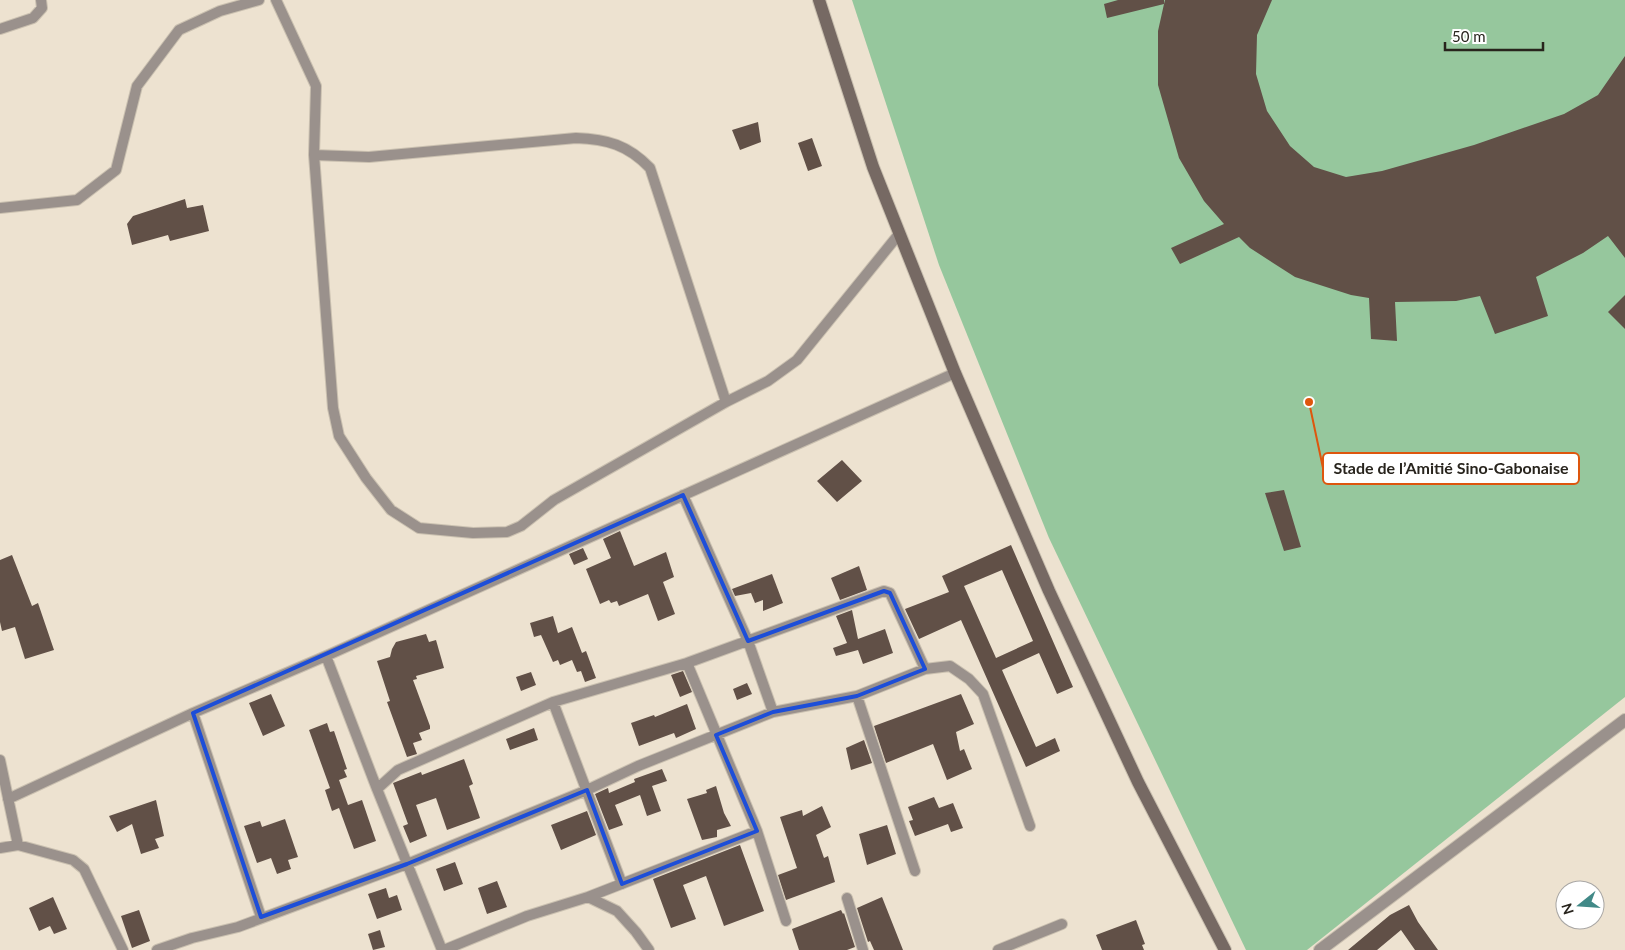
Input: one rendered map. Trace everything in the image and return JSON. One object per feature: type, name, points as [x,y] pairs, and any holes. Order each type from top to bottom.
[{"type":"main road","points":[[819,0],[873,166],[955,373],[1049,592],[1138,782],[1225,950]]},
{"type":"street","points":[[0,29],[33,18],[42,8],[41,0]]},
{"type":"street","points":[[0,208],[77,200],[116,170],[137,86],[179,30],[220,10],[259,0]]},
{"type":"street","points":[[276,0],[316,86],[314,155],[333,408],[339,436],[366,478],[391,510],[419,528],[488,534],[507,532],[521,526],[554,500],[726,402],[768,381],[797,360],[899,234]]},
{"type":"street","points":[[314,155],[369,157],[576,138],[600,139],[636,153],[650,168],[726,402]]},
{"type":"street","points":[[8,799],[193,713],[326,656],[955,373]]},
{"type":"street","points":[[683,495],[748,641],[774,712]]},
{"type":"street","points":[[377,789],[398,770],[553,702],[687,663],[884,591],[890,593],[925,669]]},
{"type":"street","points":[[326,656],[377,789],[443,950],[527,916],[588,897],[756,831]]},
{"type":"street","points":[[687,663],[756,831],[786,921]]},
{"type":"street","points":[[157,950],[192,938],[238,927],[260,917],[407,864],[587,790],[638,766],[774,712],[857,696],[925,669],[950,666],[969,679],[983,694],[1030,826]]},
{"type":"street","points":[[857,696],[915,871]]},
{"type":"street","points":[[553,702],[622,884]]},
{"type":"street","points":[[193,713],[260,917]]},
{"type":"street","points":[[1320,950],[1625,720]]},
{"type":"street","points":[[0,760],[18,845]]},
{"type":"street","points":[[0,848],[18,845],[73,860],[84,869],[123,950]]},
{"type":"street","points":[[588,897],[617,911],[636,932],[648,950]]},
{"type":"street","points":[[847,898],[863,950]]},
{"type":"street","points":[[998,950],[1062,924]]},
{"type":"highlighted area","points":[[683,495],[748,641],[884,591],[890,593],[925,669],[857,696],[773,712],[716,735],[757,831],[622,884],[587,790],[407,864],[261,917],[193,713]]},
{"type":"green space","points":[[852,0],[1625,0],[1625,697],[1307,950],[1246,950],[1049,538],[939,265]]},
{"type":"building","points":[[1118,0],[1164,0],[1164,4],[1107,18],[1104,4]]},
{"type":"building","points":[[1165,0],[1272,0],[1257,35],[1256,74],[1267,111],[1290,146],[1314,167],[1346,177],[1382,171],[1474,145],[1564,114],[1598,95],[1625,56],[1625,258],[1608,236],[1583,253],[1536,277],[1548,316],[1495,334],[1480,296],[1456,301],[1395,302],[1397,341],[1371,339],[1369,298],[1351,295],[1295,277],[1250,248],[1239,237],[1180,264],[1171,248],[1224,224],[1204,201],[1179,158],[1158,85],[1158,31]]},
{"type":"building","points":[[758,122],[761,142],[740,150],[732,130]]},
{"type":"building","points":[[812,138],[822,166],[808,171],[798,143]]},
{"type":"building","points":[[185,199],[187,208],[203,205],[209,231],[170,241],[168,235],[132,245],[127,224],[133,216]]},
{"type":"building","points":[[1625,295],[1625,329],[1608,312]]},
{"type":"building","points":[[842,460],[862,481],[837,502],[817,481]]},
{"type":"building","points":[[1284,490],[1301,547],[1284,551],[1265,493]]},
{"type":"building","points":[[620,531],[634,566],[666,552],[674,577],[663,582],[675,614],[658,621],[648,594],[619,606],[617,601],[611,603],[609,600],[600,604],[586,569],[611,558],[603,539]]},
{"type":"building","points":[[1011,545],[1073,687],[1057,694],[1039,653],[1002,670],[1036,747],[1055,738],[1060,751],[1026,767],[961,620],[919,639],[905,609],[949,592],[942,576]],"holes":[[[1002,570],[1033,641],[996,658],[964,586]]]},
{"type":"building","points":[[583,548],[588,559],[574,565],[569,554]]},
{"type":"building","points":[[12,555],[32,606],[38,603],[54,650],[25,659],[15,627],[2,631],[0,622],[0,560]]},
{"type":"building","points":[[859,566],[867,590],[840,600],[831,578]]},
{"type":"building","points":[[772,574],[783,603],[763,611],[763,600],[755,603],[751,593],[735,596],[732,589]]},
{"type":"building","points":[[852,610],[858,639],[885,629],[893,653],[863,664],[858,650],[836,656],[833,648],[847,643],[836,616]]},
{"type":"building","points":[[553,616],[558,633],[572,627],[582,653],[586,651],[596,678],[585,682],[581,671],[577,672],[572,660],[560,665],[558,660],[553,662],[541,635],[534,637],[530,623]]},
{"type":"building","points":[[426,634],[429,642],[436,640],[444,668],[416,676],[417,679],[413,680],[430,729],[419,733],[422,740],[413,743],[417,754],[407,757],[387,702],[390,701],[377,661],[390,657],[396,642]]},
{"type":"building","points":[[683,671],[692,692],[680,697],[671,675]]},
{"type":"building","points":[[531,672],[536,685],[521,691],[516,677]]},
{"type":"building","points":[[747,683],[752,694],[737,700],[733,689]]},
{"type":"building","points":[[271,694],[285,726],[263,736],[249,703]]},
{"type":"building","points":[[961,694],[974,724],[956,732],[960,751],[964,749],[972,769],[947,780],[933,744],[886,763],[874,726]]},
{"type":"building","points":[[687,704],[696,729],[676,738],[674,733],[639,746],[631,723],[654,715],[655,717]]},
{"type":"building","points":[[327,723],[330,732],[334,731],[347,769],[344,770],[347,777],[339,780],[348,805],[362,800],[376,841],[354,849],[339,808],[332,811],[325,790],[330,788],[309,730]]},
{"type":"building","points":[[534,728],[538,740],[510,750],[506,739]]},
{"type":"building","points":[[864,740],[872,763],[851,770],[846,748]]},
{"type":"building","points":[[464,759],[473,784],[469,786],[480,818],[447,830],[436,798],[416,805],[427,836],[410,843],[403,826],[408,824],[393,783],[421,772],[422,775]]},
{"type":"building","points":[[662,769],[667,781],[652,786],[661,811],[647,816],[640,795],[615,805],[623,825],[609,830],[595,794],[608,788],[609,793],[635,782],[634,779]]},
{"type":"building","points":[[716,786],[724,813],[731,826],[717,830],[717,837],[702,840],[687,799],[707,793],[706,790]]},
{"type":"building","points":[[934,797],[939,808],[953,803],[963,828],[951,832],[948,824],[915,836],[909,821],[913,820],[908,807]]},
{"type":"building","points":[[156,800],[164,836],[155,839],[159,848],[141,854],[132,824],[117,832],[109,816]]},
{"type":"building","points":[[822,806],[831,827],[816,835],[824,858],[828,856],[835,882],[786,900],[778,875],[797,868],[780,817],[802,810],[803,816]]},
{"type":"building","points":[[587,811],[596,835],[561,850],[551,825]]},
{"type":"building","points":[[285,819],[298,857],[288,860],[291,869],[277,874],[271,858],[257,863],[244,826],[260,821],[262,827]]},
{"type":"building","points":[[887,825],[896,854],[867,865],[859,834]]},
{"type":"building","points":[[740,845],[764,911],[724,926],[706,876],[683,885],[696,919],[671,928],[653,879]]},
{"type":"building","points":[[455,862],[463,884],[444,891],[436,869]]},
{"type":"building","points":[[497,881],[507,907],[487,914],[478,888]]},
{"type":"building","points":[[386,888],[389,898],[397,895],[402,910],[377,919],[368,894]]},
{"type":"building","points":[[53,897],[67,929],[54,934],[50,926],[39,931],[29,908]]},
{"type":"building","points":[[882,897],[903,950],[874,950],[870,941],[868,942],[857,908]]},
{"type":"building","points":[[1409,905],[1418,922],[1438,950],[1415,950],[1401,930],[1377,950],[1348,950],[1390,915]]},
{"type":"building","points":[[139,910],[150,941],[132,948],[121,916]]},
{"type":"building","points":[[841,910],[844,913],[855,947],[847,950],[799,950],[792,929]]},
{"type":"building","points":[[1136,920],[1145,944],[1142,945],[1144,950],[1102,950],[1096,935]]},
{"type":"building","points":[[380,930],[385,947],[373,950],[368,934]]},
{"type":"place","name":"Stade de l’Amitié Sino-Gabonaise","points":[[1309,402]]}]
